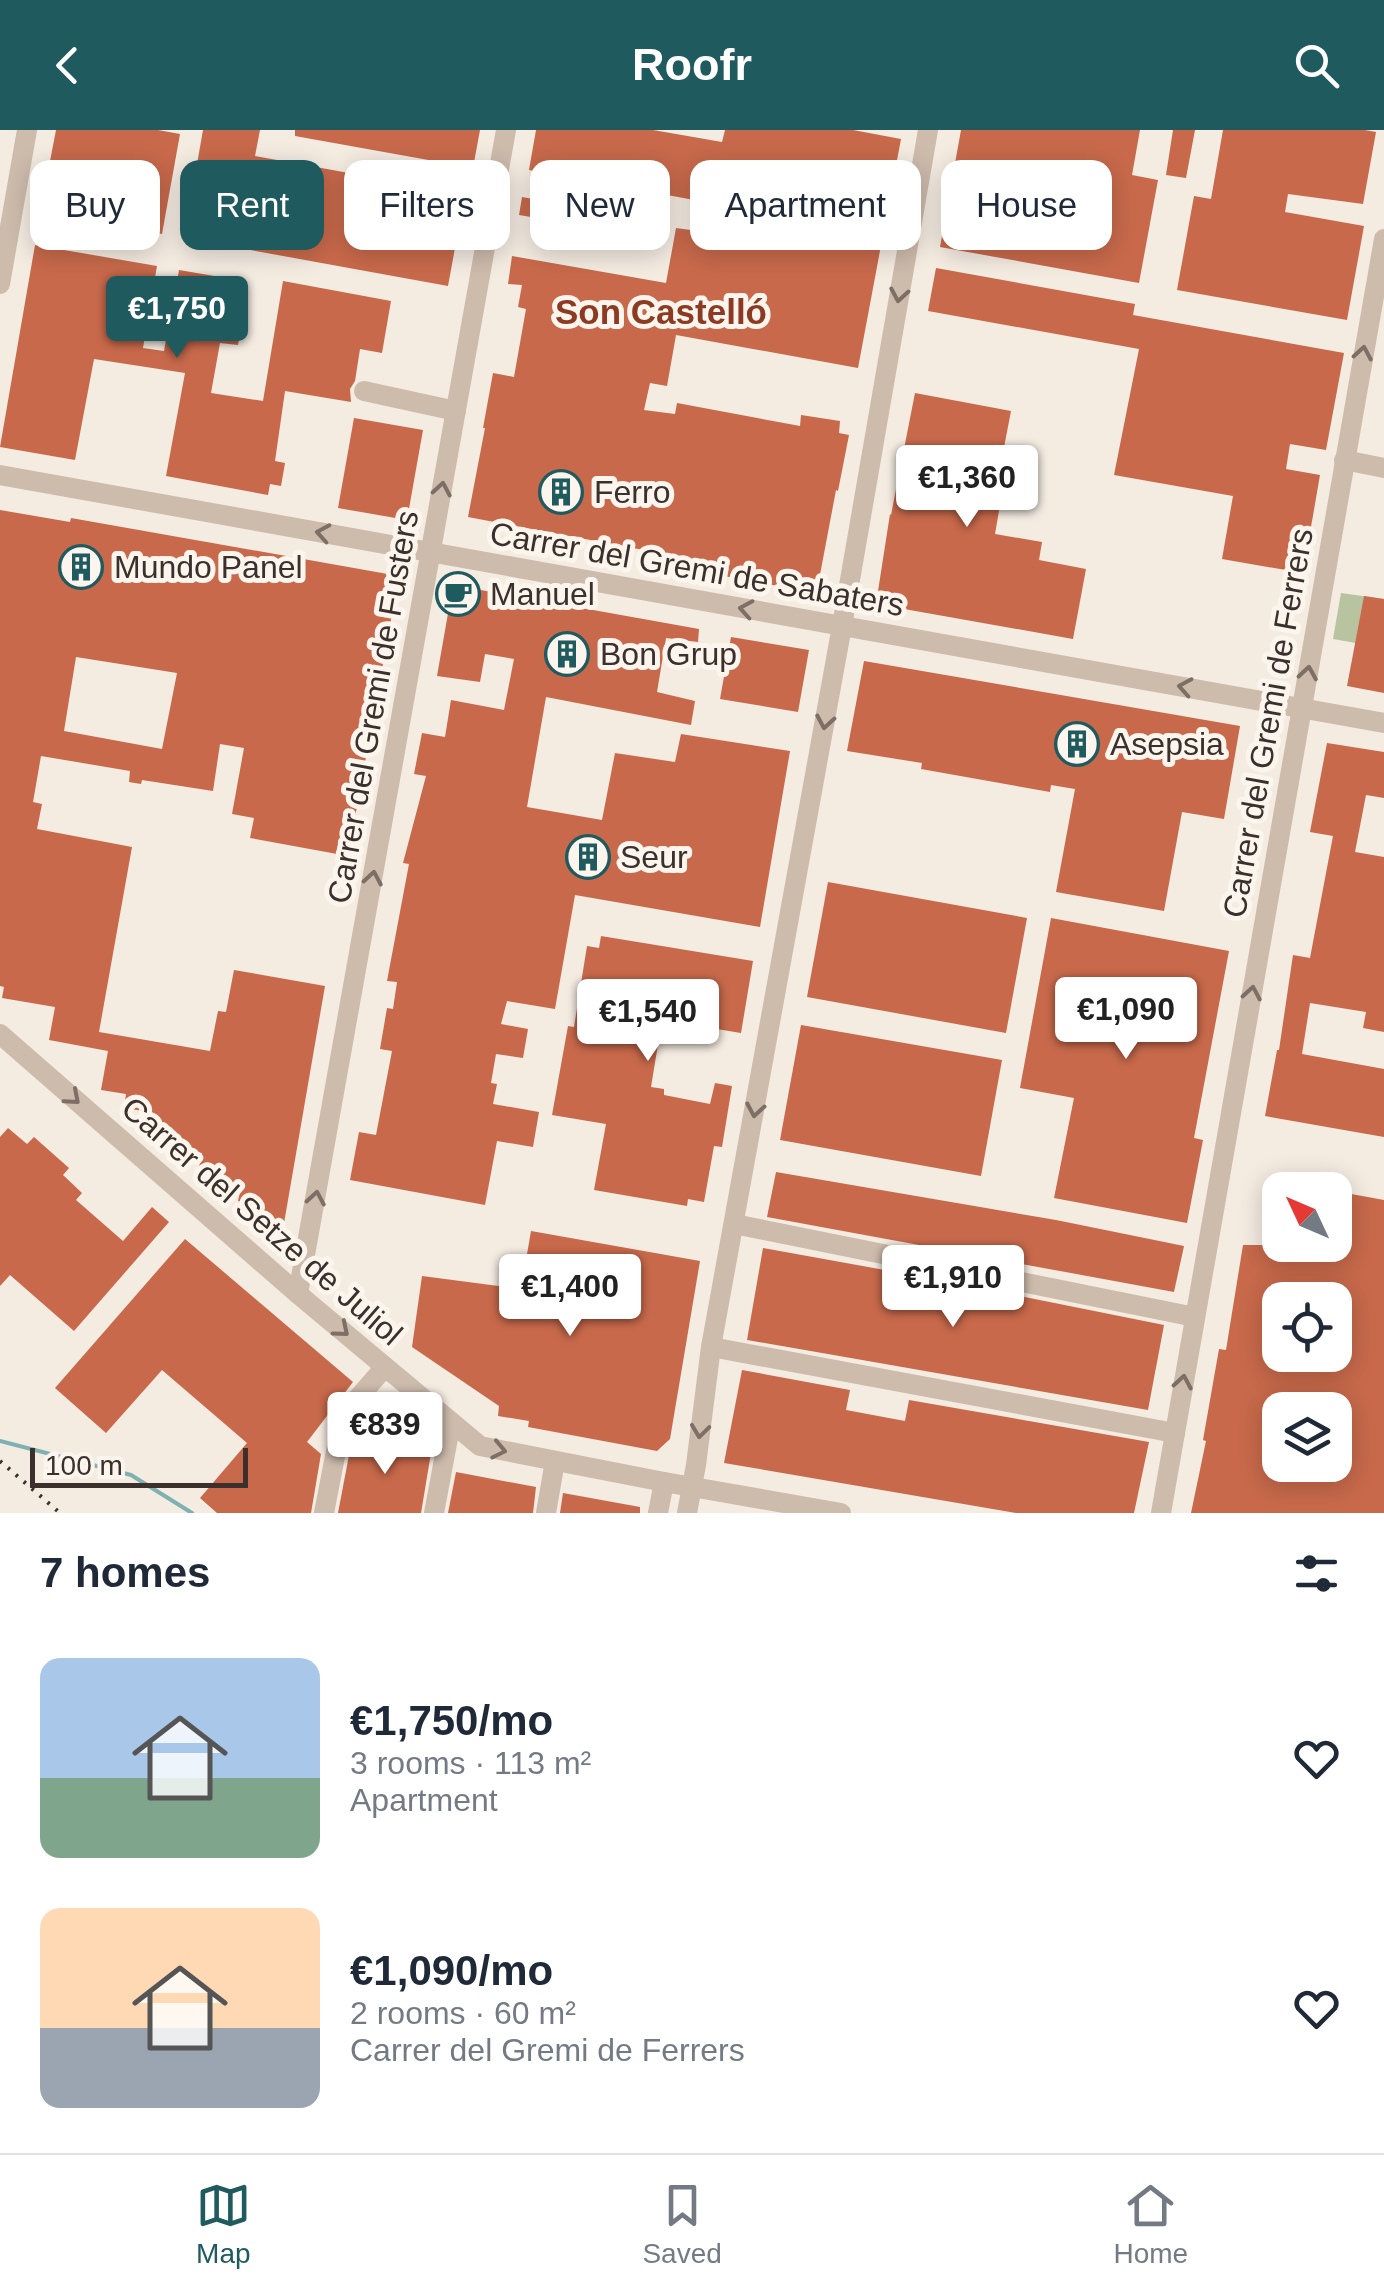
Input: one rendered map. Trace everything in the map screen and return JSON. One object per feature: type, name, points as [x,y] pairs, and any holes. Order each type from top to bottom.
[{"type":"street","points":[[0,284],[27,130]]},
{"type":"street","name":"Carrer del Gremi de Fusters","points":[[298,1294],[506,130]]},
{"type":"street","points":[[686,1513],[711,1348],[928,130]]},
{"type":"street","name":"Carrer del Gremi de Ferrers","points":[[1161,1513],[1384,239]]},
{"type":"street","points":[[364,391],[456,411]]},
{"type":"street","points":[[1344,460],[1384,468]]},
{"type":"street","name":"Carrer del Gremi de Sabaters","points":[[0,475],[1384,722]]},
{"type":"street","name":"Carrer del Setze de Juliol","points":[[0,1034],[298,1294],[480,1446],[842,1513]]},
{"type":"street","points":[[734,1224],[1194,1316]]},
{"type":"street","points":[[711,1348],[1174,1432]]},
{"type":"street","points":[[324,1513],[342,1416],[385,1367]]},
{"type":"street","points":[[434,1513],[451,1422]]},
{"type":"street","points":[[546,1513],[555,1461]]},
{"type":"street","points":[[658,1513],[664,1482]]},
{"type":"green space","points":[[1341,593],[1384,599],[1384,648],[1333,639]]},
{"type":"building","points":[[56,130],[158,130],[180,134],[162,234],[160,160],[50,160]]},
{"type":"building","points":[[203,130],[260,130],[255,156],[277,160],[198,160]]},
{"type":"building","points":[[295,130],[480,130],[474,160],[428,160],[295,136]]},
{"type":"building","points":[[536,130],[653,130],[722,142],[725,130],[853,130],[901,139],[897,160],[690,160],[690,199],[670,196],[670,160],[531,160]]},
{"type":"building","points":[[961,130],[1140,130],[1132,175],[1158,180],[1139,283],[957,250],[1112,250],[1112,160],[956,160]]},
{"type":"building","points":[[1173,130],[1195,130],[1186,178],[1166,175]]},
{"type":"building","points":[[1223,130],[1376,132],[1363,204],[1288,194],[1285,212],[1364,226],[1347,320],[1177,290],[1194,196],[1211,199]]},
{"type":"building","points":[[324,168],[344,172],[344,250],[455,250],[448,286],[250,250],[324,250]]},
{"type":"building","points":[[522,197],[530,198],[530,217],[519,215]]},
{"type":"building","points":[[676,228],[690,230],[690,250],[880,250],[858,368],[676,335],[667,386],[650,383],[644,410],[675,414],[677,403],[800,426],[801,415],[840,421],[839,433],[849,435],[838,491],[819,580],[807,578],[805,591],[647,562],[649,551],[468,517],[493,373],[514,377],[526,309],[518,307],[522,285],[508,284],[512,256],[666,283]]},
{"type":"building","points":[[34,250],[64,250],[157,266],[143,348],[164,351],[179,270],[232,279],[223,325],[241,328],[238,345],[220,343],[211,393],[263,401],[283,281],[391,301],[382,353],[360,349],[350,389],[351,402],[285,391],[275,461],[285,463],[281,486],[270,484],[268,495],[166,476],[185,373],[94,359],[75,460],[0,447]]},
{"type":"building","points":[[936,268],[1135,304],[1133,315],[1344,353],[1326,450],[1290,444],[1286,469],[1320,475],[1303,573],[1222,559],[1233,496],[1114,475],[1139,349],[928,311]]},
{"type":"building","points":[[915,393],[1011,411],[1001,463],[1007,464],[995,534],[1042,542],[1039,560],[1086,569],[1073,639],[876,604]]},
{"type":"building","points":[[354,418],[423,430],[407,520],[338,508]]},
{"type":"building","points":[[0,510],[70,522],[71,518],[399,576],[348,856],[250,838],[254,818],[232,814],[244,748],[220,744],[213,791],[142,780],[141,784],[129,782],[130,771],[41,756],[33,802],[42,804],[37,829],[132,847],[99,1032],[210,1051],[218,1011],[226,1012],[234,970],[325,986],[283,1229],[254,1222],[257,1205],[238,1201],[240,1192],[211,1185],[213,1175],[198,1172],[202,1153],[168,1147],[171,1130],[148,1126],[150,1112],[124,1108],[126,1094],[101,1090],[108,1051],[49,1040],[55,1007],[2,998],[4,987],[0,986]],"holes":[[[76,657],[177,673],[162,749],[64,731]]]},
{"type":"building","points":[[453,585],[699,629],[698,642],[666,638],[657,692],[695,701],[691,725],[546,697],[527,807],[602,820],[615,753],[675,762],[681,734],[790,751],[760,927],[575,895],[555,1009],[507,1001],[501,1024],[528,1029],[523,1058],[496,1054],[491,1083],[497,1084],[493,1104],[539,1112],[533,1147],[497,1141],[485,1205],[350,1180],[359,1132],[376,1135],[392,1051],[380,1049],[387,1008],[393,1009],[397,982],[387,981],[409,864],[403,863],[426,776],[414,774],[422,733],[445,737],[451,700],[504,710],[514,659],[485,654],[480,682],[437,676]]},
{"type":"building","points":[[1364,596],[1384,599],[1384,693],[1347,686]]},
{"type":"building","points":[[731,637],[809,650],[798,712],[720,699]]},
{"type":"building","points":[[864,661],[1240,726],[1224,819],[1182,812],[1164,911],[1056,892],[1075,789],[1051,785],[1050,792],[921,769],[922,763],[847,751]]},
{"type":"building","points":[[1327,743],[1384,752],[1384,798],[1366,795],[1355,852],[1384,857],[1384,1032],[1363,1028],[1366,1012],[1310,1003],[1302,1054],[1384,1069],[1384,1137],[1265,1116],[1293,955],[1310,958],[1333,836],[1310,832]]},
{"type":"building","points":[[828,882],[1027,918],[1006,1033],[807,997]]},
{"type":"building","points":[[1051,918],[1229,951],[1194,1138],[1203,1140],[1187,1223],[1054,1198],[1074,1098],[1020,1088]]},
{"type":"building","points":[[601,936],[753,961],[741,1033],[662,1020],[651,1087],[664,1089],[664,1095],[710,1104],[715,1083],[732,1086],[722,1147],[714,1146],[704,1202],[688,1199],[687,1206],[594,1190],[606,1124],[552,1115],[568,1026],[574,1027],[587,946],[599,948]]},
{"type":"building","points":[[801,1025],[1002,1060],[981,1176],[780,1140]]},
{"type":"building","points":[[8,1128],[27,1144],[34,1137],[69,1168],[63,1175],[82,1193],[76,1200],[123,1241],[152,1207],[169,1222],[74,1331],[10,1275],[0,1286],[0,1137]]},
{"type":"building","points":[[776,1172],[1184,1246],[1174,1292],[767,1217]]},
{"type":"building","points":[[1352,1194],[1384,1200],[1384,1513],[1191,1513],[1219,1349],[1226,1350],[1243,1245],[1262,1245],[1262,1262],[1352,1262]]},
{"type":"building","points":[[531,1231],[700,1261],[670,1439],[657,1451],[528,1427],[529,1421],[498,1416],[499,1406],[412,1347],[422,1276],[521,1289]]},
{"type":"building","points":[[185,1239],[353,1382],[307,1442],[321,1454],[311,1513],[217,1513],[200,1498],[247,1443],[162,1370],[106,1433],[55,1388]]},
{"type":"building","points":[[763,1248],[1164,1325],[1148,1410],[747,1340]]},
{"type":"building","points":[[742,1370],[850,1390],[846,1410],[905,1421],[909,1400],[1149,1442],[1134,1513],[1016,1513],[724,1463]]},
{"type":"building","points":[[353,1434],[432,1447],[421,1513],[338,1513]]},
{"type":"building","points":[[456,1472],[536,1487],[533,1513],[448,1513]]},
{"type":"building","points":[[563,1493],[640,1507],[640,1513],[560,1513]]},
{"type":"waterway","points":[[0,1441],[131,1475],[192,1513]]},
{"type":"railway","points":[[0,1461],[60,1513]]},
{"type":"place","name":"Ferro","points":[[561,492]]},
{"type":"place","name":"Mundo Panel","points":[[81,567]]},
{"type":"place","name":"Manuel","points":[[458,594]]},
{"type":"place","name":"Bon Grup","points":[[567,654]]},
{"type":"place","name":"Asepsia","points":[[1077,744]]},
{"type":"place","name":"Seur","points":[[588,857]]},
{"type":"district","name":"Son Castelló","points":[[661,312]]}]
